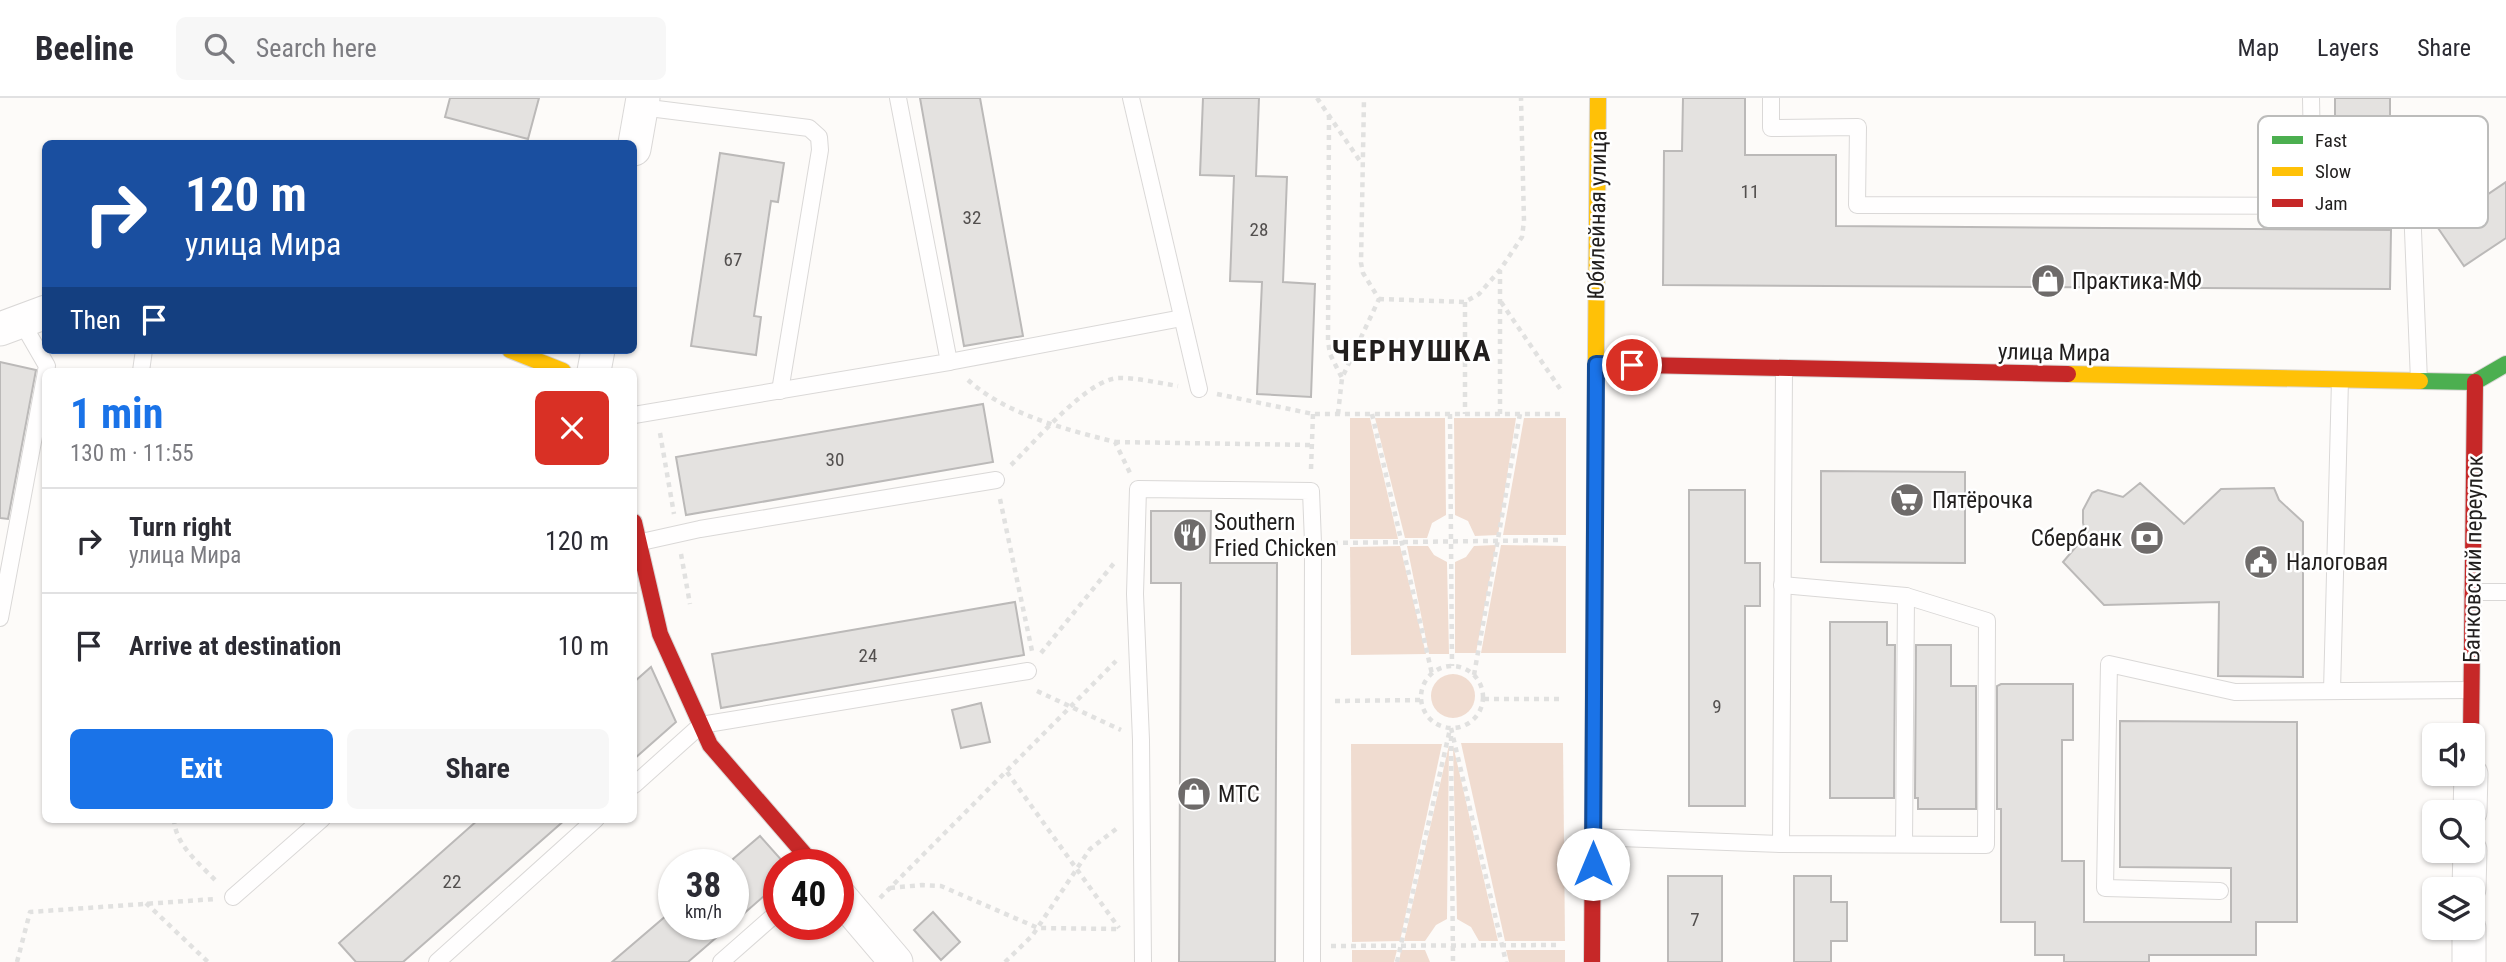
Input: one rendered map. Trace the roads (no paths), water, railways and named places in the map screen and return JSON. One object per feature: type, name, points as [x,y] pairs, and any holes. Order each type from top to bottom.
[{"type":"street","name":"Юбилейная улица","points":[[1592,954],[1598,98]]},
{"type":"street","points":[[636,140],[642,103]]},
{"type":"street","points":[[520,354],[555,368]]},
{"type":"street","name":"улица Мира","points":[[1596,364],[2474,382]]},
{"type":"street","points":[[2474,382],[2506,364]]},
{"type":"street","name":"Банковский переулок","points":[[2471,723],[2474,382]]},
{"type":"street","points":[[637,548],[660,634],[710,745],[800,849]]},
{"type":"street","points":[[854,911],[896,962]]},
{"type":"street","points":[[2469,940],[2469,962]]},
{"type":"lane","points":[[898,98],[948,362]]},
{"type":"lane","points":[[1131,98],[1199,389]]},
{"type":"lane","points":[[1771,98],[1770,128],[1858,127],[1857,205],[2258,206]]},
{"type":"lane","points":[[2311,98],[2311,116]]},
{"type":"lane","points":[[642,103],[809,128],[819,137],[820,150],[780,391]]},
{"type":"lane","points":[[2413,228],[2419,381]]},
{"type":"lane","points":[[637,414],[948,362],[1182,318]]},
{"type":"lane","points":[[22,321],[47,368]]},
{"type":"lane","points":[[1781,844],[1784,369]]},
{"type":"lane","points":[[2332,691],[2340,380]]},
{"type":"lane","points":[[0,618],[42,393]]},
{"type":"lane","points":[[637,544],[677,534],[996,480]]},
{"type":"lane","points":[[1143,962],[1142,740],[1135,538],[1138,489],[1311,491],[1312,954]]},
{"type":"lane","points":[[1593,838],[1781,844],[1986,845],[1987,621],[1906,596],[1783,585]]},
{"type":"lane","points":[[2472,592],[2506,592]]},
{"type":"lane","points":[[1904,844],[1906,596]]},
{"type":"lane","points":[[2220,891],[2105,888],[2109,664],[2235,692],[2471,690]]},
{"type":"lane","points":[[637,782],[701,725],[1028,671]]},
{"type":"lane","points":[[233,897],[317,823]]},
{"type":"lane","points":[[437,962],[592,823]]},
{"type":"lane","points":[[721,962],[763,925]]},
{"type":"place","name":"Практика-МФ","points":[[2048,281]]},
{"type":"place","name":"Пятёрочка","points":[[1907,500]]},
{"type":"place","name":"Southern Fried Chicken","points":[[1190,535]]},
{"type":"place","name":"Сбербанк","points":[[2147,538]]},
{"type":"place","name":"Налоговая","points":[[2261,562]]},
{"type":"place","name":"МТС","points":[[1194,794]]},
{"type":"district","name":"ЧЕРНУШКА","points":[[1412,351]]}]
